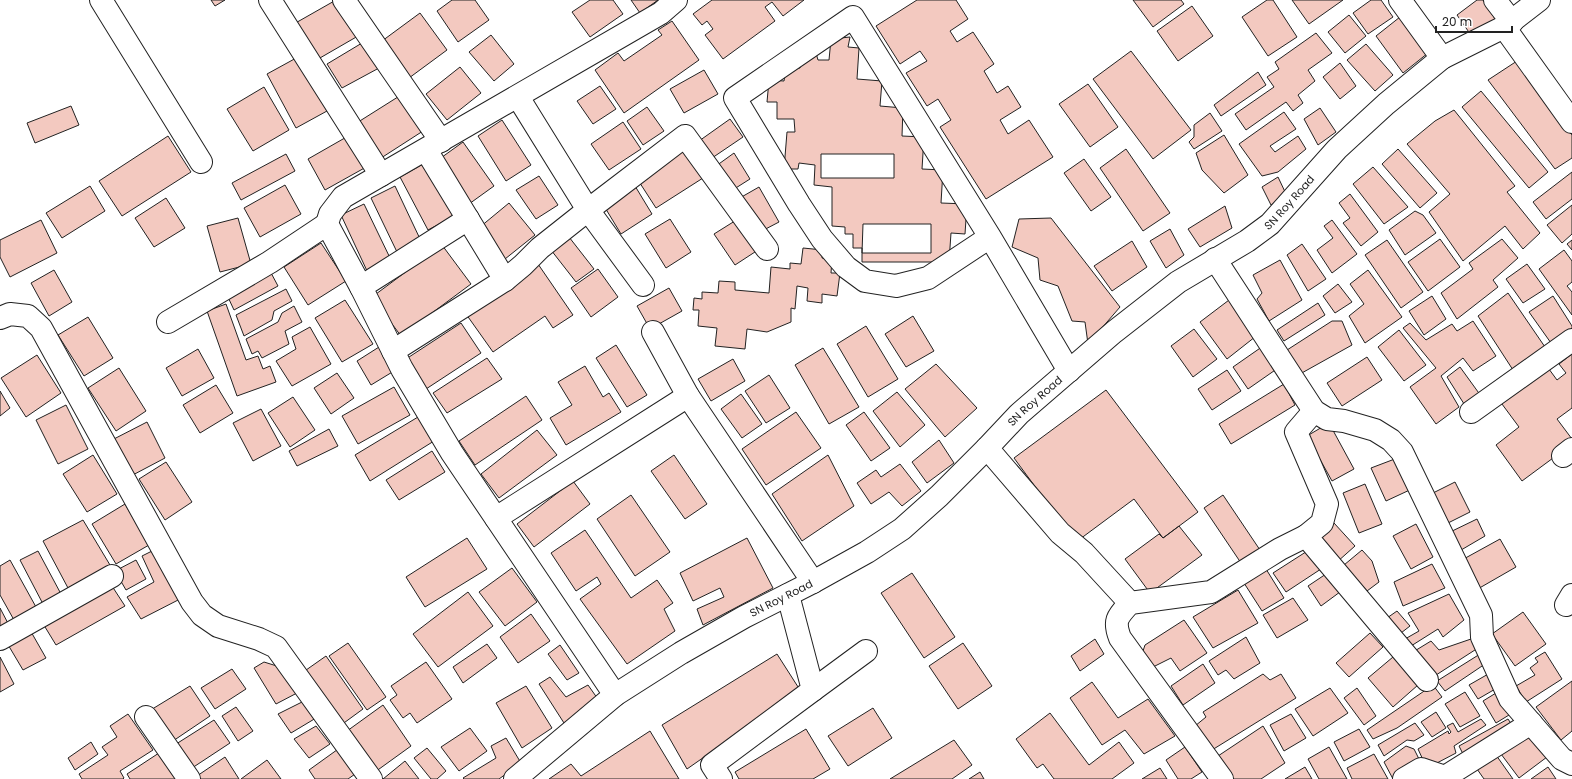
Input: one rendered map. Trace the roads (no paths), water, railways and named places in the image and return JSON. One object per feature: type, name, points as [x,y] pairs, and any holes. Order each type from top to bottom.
[{"type":"street","points":[[101,0],[201,162]]},
{"type":"street","points":[[270,0],[381,175]]},
{"type":"street","points":[[344,0],[433,145],[468,219],[504,280]]},
{"type":"street","points":[[168,322],[270,262],[327,224],[330,214],[343,197],[661,13],[676,0]]},
{"type":"street","points":[[1400,0],[1442,58]]},
{"type":"street","points":[[1494,0],[1508,25],[1572,122]]},
{"type":"street","name":"SN Roy Road","points":[[520,778],[615,694],[681,653],[744,617],[813,582],[866,552],[902,529],[987,448],[1019,414],[1114,332],[1178,282],[1248,241],[1270,224],[1337,149],[1386,104],[1442,58],[1508,25],[1539,0]]},
{"type":"street","points":[[990,237],[928,278],[896,286],[865,281],[846,266],[822,239],[735,98],[853,17],[990,237],[1069,371]]},
{"type":"street","points":[[518,97],[588,210],[643,285]]},
{"type":"street","points":[[393,351],[504,280],[523,265],[540,248],[685,136],[766,249]]},
{"type":"street","points":[[361,287],[468,219]]},
{"type":"street","points":[[327,224],[361,287],[402,369],[452,453],[615,694]]},
{"type":"street","points":[[1215,259],[1314,411],[1327,419],[1344,421],[1375,430],[1391,440],[1402,452],[1481,615],[1482,637],[1510,699],[1562,759],[1572,764]]},
{"type":"street","points":[[0,318],[10,314],[28,316],[41,328],[192,602],[202,615],[218,626],[259,639],[276,647],[371,779]]},
{"type":"street","points":[[653,332],[688,396],[813,582]]},
{"type":"street","points":[[1471,412],[1572,340]]},
{"type":"street","points":[[496,518],[688,396]]},
{"type":"street","points":[[1222,779],[1120,638],[1116,627],[1118,617],[1130,603],[1211,592],[1280,549],[1306,536],[1322,523],[1326,504],[1296,432],[1314,411]]},
{"type":"street","points":[[987,448],[1060,533],[1084,553],[1130,603]]},
{"type":"street","points":[[1306,536],[1427,680]]},
{"type":"street","points":[[0,639],[112,576]]},
{"type":"street","points":[[788,595],[813,690]]},
{"type":"street","points":[[721,779],[712,765],[866,651]]},
{"type":"street","points":[[146,716],[189,779]]},
{"type":"street","points":[[1404,779],[1421,769],[1445,777],[1531,723]]}]
